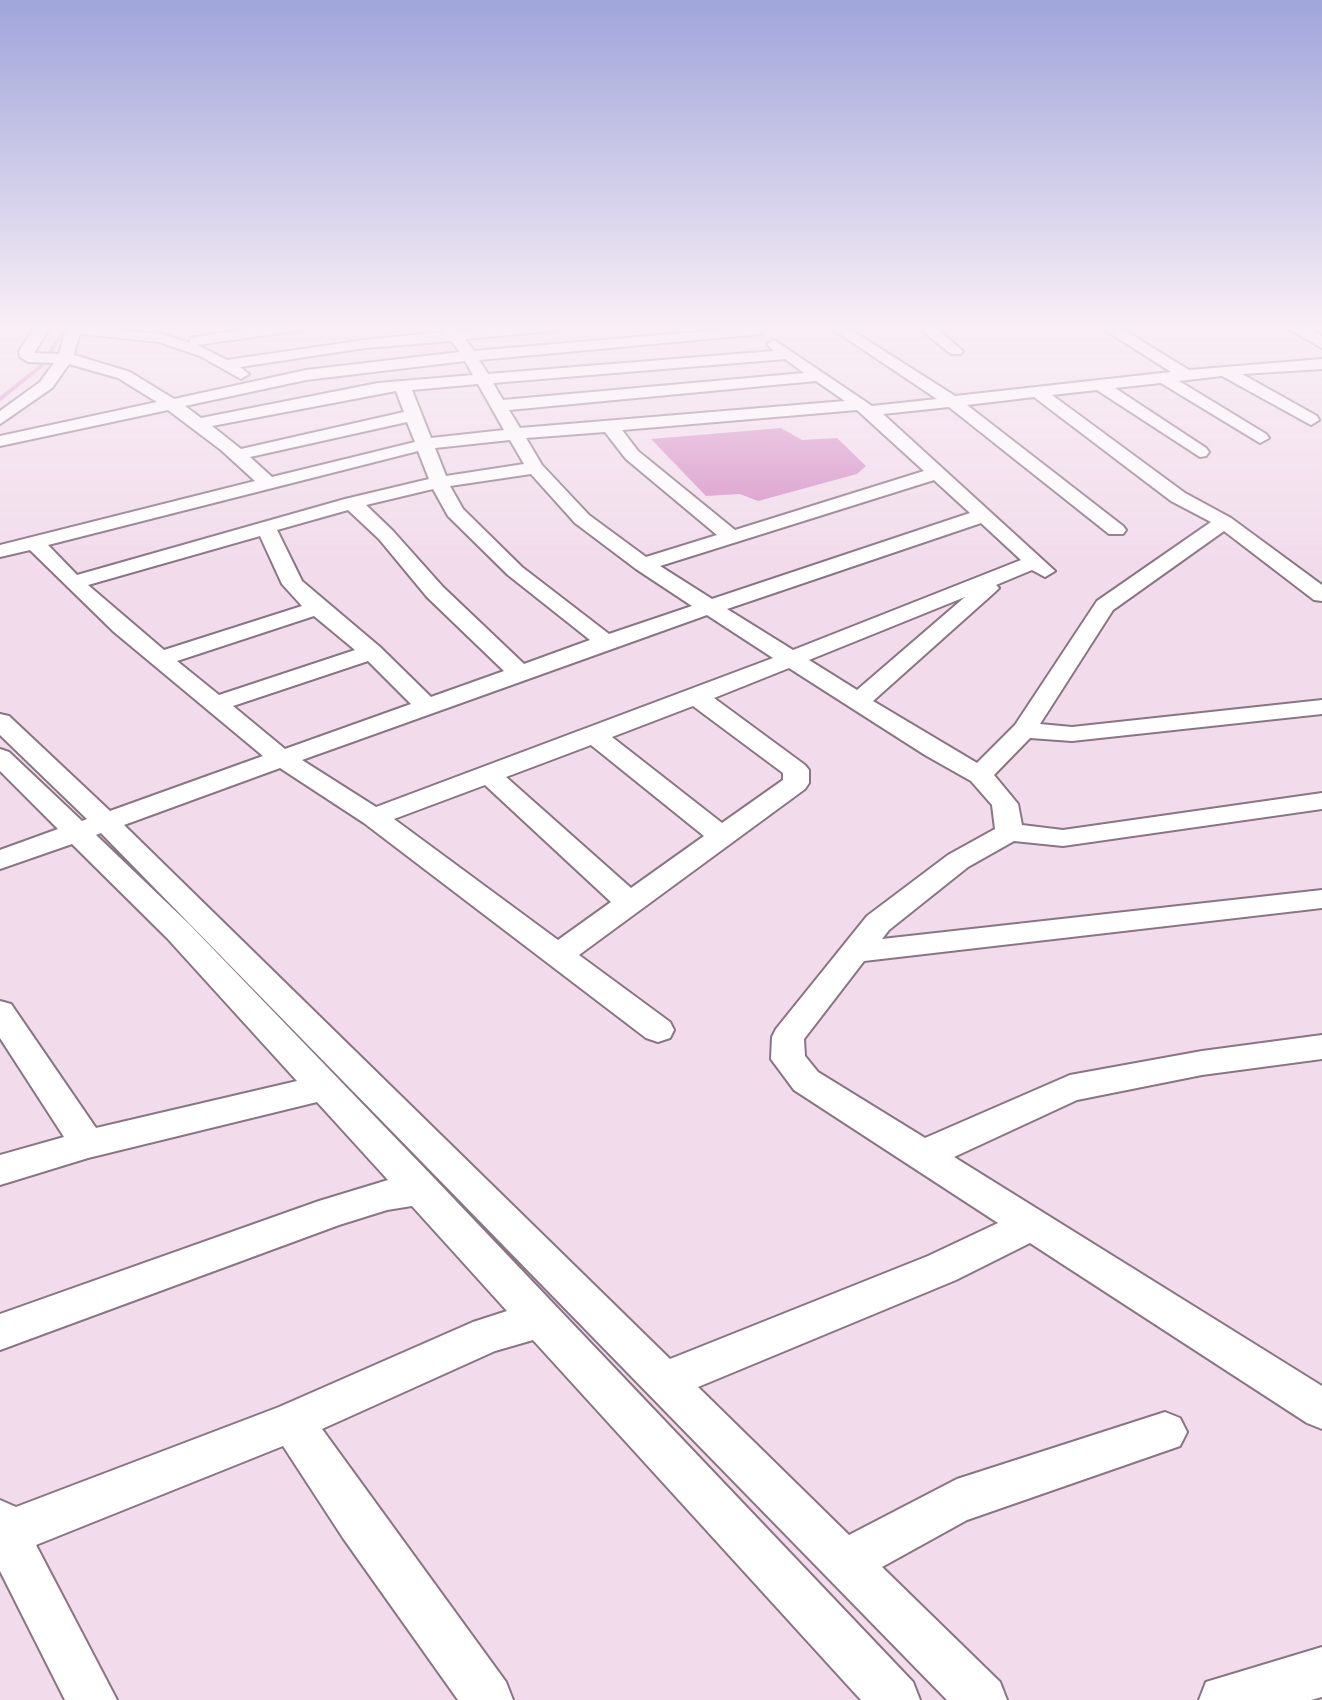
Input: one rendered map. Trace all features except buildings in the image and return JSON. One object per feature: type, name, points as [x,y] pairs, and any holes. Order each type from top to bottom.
[{"type":"street","points":[[0,419],[41,405]]},
{"type":"street","points":[[43,405],[77,424]]},
{"type":"street","points":[[0,441],[160,405]]},
{"type":"street","points":[[173,405],[268,483]]},
{"type":"street","points":[[198,424],[286,405]]},
{"type":"street","points":[[410,405],[439,482],[455,512],[515,571],[606,642]]},
{"type":"street","points":[[496,406],[503,405]]},
{"type":"street","points":[[374,817],[696,697],[1004,574],[1042,568],[939,472],[860,405]]},
{"type":"street","points":[[0,551],[426,444],[610,426],[904,405]]},
{"type":"street","points":[[957,405],[1116,530]]},
{"type":"street","points":[[1055,405],[1178,497],[1224,522],[1322,595]]},
{"type":"street","points":[[1130,405],[1200,452]]},
{"type":"street","points":[[1208,405],[1260,438]]},
{"type":"street","points":[[1285,405],[1311,420]]},
{"type":"street","points":[[496,406],[535,468],[582,519],[643,565],[858,702],[980,775],[1005,804],[1009,832]]},
{"type":"street","points":[[237,455],[414,415]]},
{"type":"street","points":[[610,426],[632,455],[730,536]]},
{"type":"street","points":[[73,583],[352,503],[439,482],[535,468]]},
{"type":"street","points":[[643,565],[939,472]]},
{"type":"street","points":[[352,503],[386,535],[435,592],[520,673]]},
{"type":"street","points":[[0,860],[606,642],[985,515]]},
{"type":"street","points":[[980,775],[1024,730],[1105,606],[1224,522]]},
{"type":"street","points":[[266,527],[293,584],[317,608],[372,652],[427,706]]},
{"type":"street","points":[[34,542],[73,583],[159,659],[281,758],[374,817],[658,1030]]},
{"type":"street","points":[[858,702],[1004,574]]},
{"type":"street","points":[[159,659],[317,608]]},
{"type":"street","points":[[216,704],[372,652]]},
{"type":"street","points":[[558,955],[796,783],[796,770],[696,697]]},
{"type":"street","points":[[1024,730],[1072,734],[1322,707]]},
{"type":"street","points":[[0,721],[178,931],[895,1700]]},
{"type":"street","points":[[594,735],[722,837]]},
{"type":"street","points":[[0,757],[93,828],[664,1381],[982,1700]]},
{"type":"street","points":[[488,774],[630,903]]},
{"type":"street","points":[[1322,801],[1063,838],[1009,832],[958,861],[878,923],[788,1037],[788,1059],[806,1081],[1322,1409]]},
{"type":"street","points":[[855,952],[1322,899]]},
{"type":"street","points":[[0,1012],[88,1144]]},
{"type":"street","points":[[923,1155],[1070,1088],[1202,1063],[1322,1047]]},
{"type":"street","points":[[0,1170],[88,1144],[325,1087]]},
{"type":"street","points":[[0,1332],[332,1212],[387,1195],[422,1190]]},
{"type":"street","points":[[664,1381],[942,1268],[1032,1224]]},
{"type":"street","points":[[92,1700],[3,1529],[292,1422],[432,1357],[487,1335],[542,1319]]},
{"type":"street","points":[[292,1422],[359,1522],[488,1700]]},
{"type":"street","points":[[849,1567],[870,1547],[957,1501],[1165,1432]]},
{"type":"street","points":[[1224,1700],[1322,1672]]},
{"type":"shaded area","points":[[781,428],[802,440],[837,438],[866,466],[857,474],[758,501],[740,494],[706,496],[651,439]]}]
